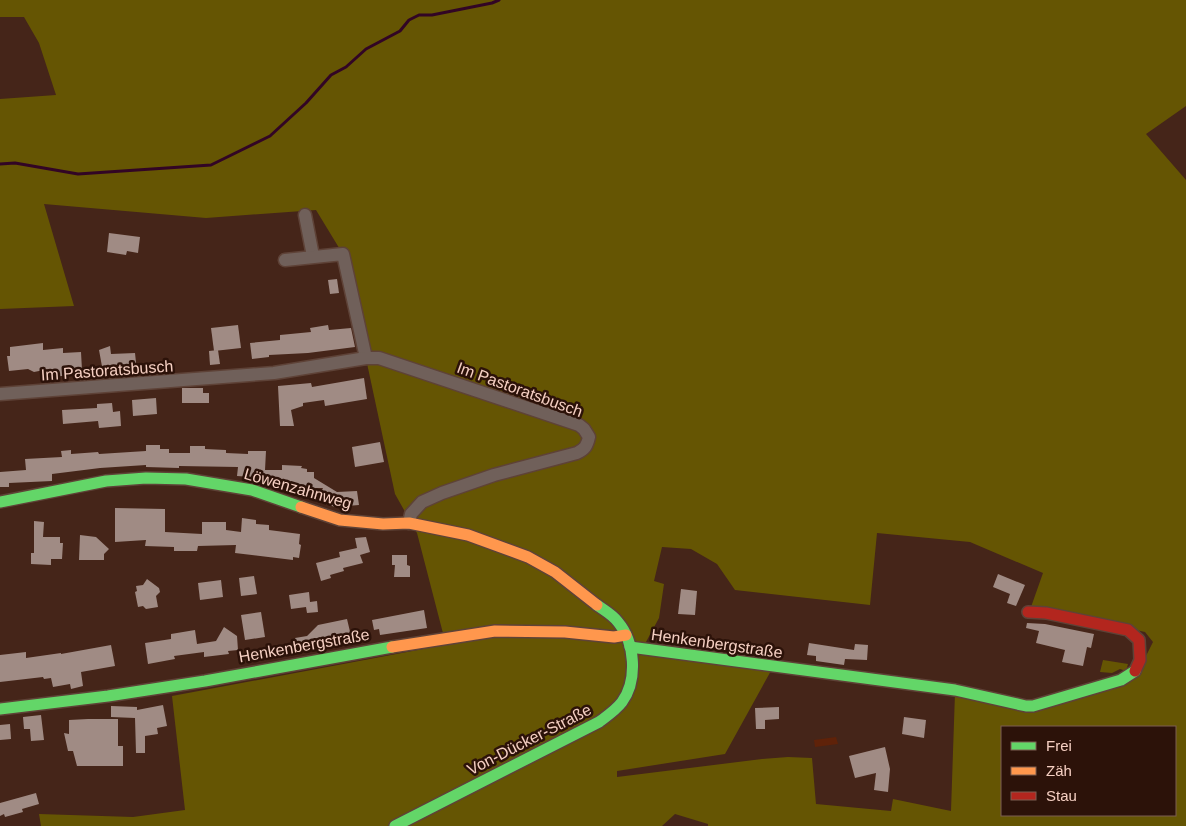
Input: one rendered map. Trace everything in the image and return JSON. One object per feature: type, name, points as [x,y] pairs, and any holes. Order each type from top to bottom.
[{"type":"street","points":[[305,215],[313,256]]},
{"type":"street","points":[[285,260],[343,254],[366,358]]},
{"type":"street","name":"Im Pastoratsbusch","points":[[0,394],[274,373],[366,358],[379,358],[579,425],[589,437],[587,446],[577,454],[494,475],[422,502],[411,514],[409,523]]},
{"type":"street","name":"Löwenzahnweg","points":[[0,502],[106,481],[146,478],[186,479],[252,490],[340,520],[383,524],[409,523]]},
{"type":"street","points":[[409,523],[468,535],[528,557],[555,572],[594,601],[618,621],[626,635]]},
{"type":"street","name":"Henkenbergstraße","points":[[0,709],[108,696],[205,681],[370,650],[495,631],[565,632],[614,637],[626,635],[630,647],[955,690],[1026,706],[1033,706],[1120,680],[1138,670],[1141,663],[1139,640],[1128,630],[1046,613],[1028,612]]},
{"type":"street","name":"Von-Dücker-Straße","points":[[395,826],[610,715],[624,701],[628,690],[632,661],[630,647]]},
{"type":"shaded area","points":[[0,0],[1186,0],[1186,106],[1146,134],[1186,180],[1186,826],[708,826],[708,824],[675,814],[662,826],[41,826],[39,814],[133,817],[185,810],[172,696],[423,649],[445,641],[417,533],[395,494],[344,256],[316,210],[206,218],[44,204],[74,306],[0,309],[0,99],[56,95],[39,43],[24,17],[0,17]],"holes":[[[877,533],[970,542],[1043,573],[1031,607],[1145,632],[1153,642],[1135,678],[1013,706],[955,693],[951,811],[893,799],[891,811],[816,804],[812,758],[762,759],[617,777],[617,771],[725,754],[772,669],[640,653],[659,618],[664,584],[654,581],[662,547],[691,549],[717,564],[735,590],[870,605]]]},
{"type":"shaded area","points":[[1103,660],[1128,664],[1126,671],[1120,669],[1112,673],[1100,672]]},
{"type":"shaded area","points":[[836,737],[838,744],[815,747],[814,740]]},
{"type":"building","points":[[109,233],[140,237],[138,253],[127,251],[126,255],[107,252]]},
{"type":"building","points":[[337,279],[339,293],[330,294],[328,280]]},
{"type":"building","points":[[238,325],[241,348],[214,351],[211,328]]},
{"type":"building","points":[[328,325],[329,330],[351,328],[355,347],[308,353],[269,355],[269,357],[252,359],[250,343],[280,340],[280,335],[311,332],[310,328]]},
{"type":"building","points":[[43,343],[43,350],[63,348],[63,353],[81,352],[82,370],[74,370],[74,375],[50,377],[49,369],[34,372],[28,369],[9,371],[7,356],[10,356],[10,347]]},
{"type":"building","points":[[110,346],[111,354],[135,353],[137,372],[126,373],[126,370],[103,372],[99,350]]},
{"type":"building","points":[[218,350],[220,364],[210,365],[209,351]]},
{"type":"building","points":[[364,378],[367,399],[325,406],[324,400],[303,403],[303,406],[291,410],[294,426],[280,426],[278,386],[311,383],[312,387]]},
{"type":"building","points":[[182,388],[203,388],[203,393],[209,393],[209,403],[182,403]]},
{"type":"building","points":[[156,398],[157,414],[133,416],[132,400]]},
{"type":"building","points":[[112,403],[113,412],[120,411],[121,426],[99,428],[98,421],[63,424],[62,410],[97,408],[97,404]]},
{"type":"building","points":[[380,442],[384,462],[355,467],[352,447]]},
{"type":"building","points":[[146,445],[160,445],[160,449],[169,449],[169,453],[190,453],[190,446],[205,446],[205,449],[226,450],[226,453],[248,454],[248,451],[266,451],[265,470],[282,470],[282,465],[302,466],[301,468],[307,469],[307,472],[314,472],[314,478],[337,492],[357,491],[359,505],[335,507],[317,501],[323,488],[304,488],[301,485],[282,484],[282,479],[237,476],[238,467],[179,466],[179,468],[146,467],[146,465],[100,468],[52,474],[52,481],[9,483],[9,487],[0,487],[0,472],[26,470],[25,459],[62,457],[61,451],[71,450],[71,454],[146,451]]},
{"type":"building","points":[[115,508],[165,509],[165,532],[202,534],[202,522],[226,522],[226,530],[241,532],[242,518],[256,520],[256,524],[269,525],[269,530],[300,534],[299,558],[293,557],[293,560],[235,553],[236,545],[198,546],[197,551],[174,551],[174,547],[145,546],[146,540],[115,542]]},
{"type":"building","points":[[34,521],[44,522],[43,537],[60,537],[60,543],[63,543],[62,559],[51,559],[51,565],[31,564],[31,553],[34,553]]},
{"type":"building","points":[[80,535],[96,537],[109,549],[104,554],[104,560],[79,560]]},
{"type":"building","points":[[366,537],[370,552],[360,555],[363,563],[343,568],[344,571],[330,575],[331,578],[321,581],[316,563],[340,557],[339,552],[357,548],[355,538]]},
{"type":"building","points":[[392,555],[407,555],[410,577],[394,577],[395,565],[392,565]]},
{"type":"building","points":[[998,574],[1025,585],[1016,606],[1007,603],[1010,594],[993,587]]},
{"type":"building","points":[[254,576],[257,594],[241,596],[239,578]]},
{"type":"building","points":[[147,579],[159,588],[160,592],[156,596],[158,607],[146,609],[143,606],[138,607],[135,592],[137,591],[136,586],[143,585]]},
{"type":"building","points":[[221,580],[223,597],[200,600],[198,583]]},
{"type":"building","points":[[681,589],[697,591],[695,615],[678,614]]},
{"type":"building","points":[[309,592],[310,602],[317,601],[318,612],[307,613],[306,607],[291,609],[289,595]]},
{"type":"building","points":[[424,610],[427,628],[380,635],[379,629],[374,630],[372,620]]},
{"type":"building","points":[[261,612],[265,637],[245,640],[241,615]]},
{"type":"building","points":[[347,619],[352,640],[327,646],[296,650],[295,638],[307,636],[318,625]]},
{"type":"building","points":[[1027,623],[1045,624],[1094,634],[1091,648],[1087,647],[1083,666],[1062,662],[1065,650],[1036,643],[1039,631],[1026,628]]},
{"type":"building","points":[[224,627],[237,636],[238,650],[228,651],[229,654],[204,657],[204,652],[174,656],[175,659],[148,664],[145,643],[171,639],[171,634],[195,630],[197,644],[216,641]]},
{"type":"building","points":[[809,643],[854,650],[855,644],[868,645],[867,660],[845,659],[844,665],[816,661],[816,656],[807,655]]},
{"type":"building","points":[[111,645],[115,666],[81,672],[83,686],[71,689],[70,684],[53,687],[51,678],[44,679],[43,677],[0,682],[0,655],[26,652],[26,658]]},
{"type":"building","points":[[163,705],[167,726],[157,728],[158,734],[145,736],[145,753],[136,753],[135,718],[111,717],[111,706],[137,707],[137,710]]},
{"type":"building","points":[[779,707],[779,719],[765,720],[765,729],[756,729],[755,708]]},
{"type":"building","points":[[41,715],[44,740],[31,741],[30,729],[24,729],[23,717]]},
{"type":"building","points":[[904,717],[926,720],[924,738],[902,734]]},
{"type":"building","points":[[118,719],[118,746],[123,746],[123,766],[77,766],[73,751],[68,751],[64,733],[69,734],[69,720]]},
{"type":"building","points":[[10,724],[11,739],[0,740],[0,725]]},
{"type":"building","points":[[885,747],[890,769],[888,792],[874,790],[876,773],[855,778],[849,756]]},
{"type":"building","points":[[36,793],[39,804],[22,809],[23,812],[5,817],[4,814],[0,816],[0,803]]},
{"type":"waterway","points":[[0,164],[15,163],[78,174],[211,165],[270,136],[306,103],[331,75],[346,67],[366,49],[400,31],[409,20],[419,15],[432,15],[499,0]]},
{"type":"traffic: fast","points":[[0,502],[106,481],[146,478],[186,479],[252,490],[301,507]]},
{"type":"traffic: fast","points":[[395,826],[599,722],[620,705],[631,683],[631,650],[624,630],[618,622],[597,605]]},
{"type":"traffic: fast","points":[[0,709],[108,696],[205,681],[392,647]]},
{"type":"traffic: fast","points":[[630,647],[955,690],[1026,706],[1033,706],[1121,680],[1135,671]]},
{"type":"traffic: slow","points":[[301,507],[340,520],[383,524],[409,523],[468,535],[528,557],[555,572],[597,605]]},
{"type":"traffic: slow","points":[[392,647],[495,631],[565,632],[614,637],[626,635]]},
{"type":"traffic: jam","points":[[1028,612],[1046,613],[1128,630],[1139,640],[1140,660],[1135,671]]}]
